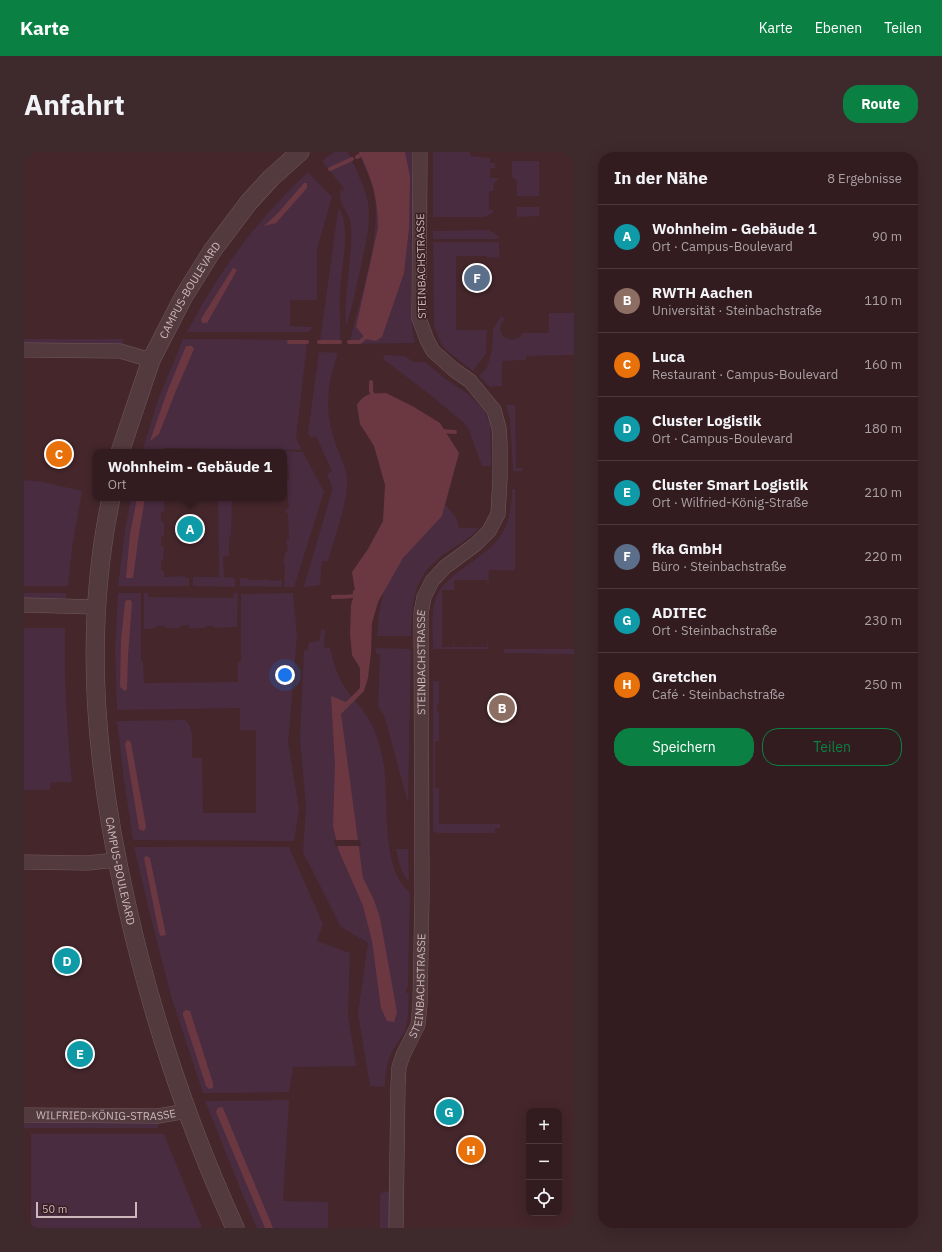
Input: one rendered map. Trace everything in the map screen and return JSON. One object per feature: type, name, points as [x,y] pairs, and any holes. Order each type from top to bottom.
[{"type":"street","name":"CAMPUS-BOULEVARD","points":[[121,449],[151,360],[184,296],[212,251],[249,202],[271,178],[300,152]]},
{"type":"street","name":"STEINBACHSTRASSE","points":[[396,1228],[399,1067],[418,1024],[420,1004],[422,879],[421,613],[424,597],[432,581],[445,567],[476,544],[489,531],[498,514],[500,478],[499,428],[494,410],[470,381],[453,369],[433,351],[426,340],[419,318],[420,152]]},
{"type":"street","points":[[24,350],[120,351],[151,360]]},
{"type":"street","name":"CAMPUS-BOULEVARD","points":[[110,501],[101,557],[96,607],[94,674],[98,742],[116,860],[140,962],[158,1026],[187,1111],[235,1228]]},
{"type":"street","points":[[24,605],[96,607]]},
{"type":"street","points":[[24,862],[88,863],[116,860]]},
{"type":"street","name":"WILFRIED-KÖNIG-STRASSE","points":[[24,1115],[158,1116],[187,1111]]},
{"type":"shaded area","points":[[334,152],[348,152],[365,190],[369,210],[366,240],[355,294],[346,327],[345,314],[351,250],[351,225],[349,217],[340,200],[341,188],[344,191],[345,190],[322,161]]},
{"type":"shaded area","points":[[359,152],[405,152],[410,177],[409,228],[404,273],[382,337],[376,341],[366,339],[356,327],[378,228],[377,207],[373,189]]},
{"type":"shaded area","points":[[360,152],[412,152],[411,292],[414,343],[349,344],[360,343],[364,338],[363,337],[359,341],[350,341],[369,267],[375,229],[376,210],[374,192]]},
{"type":"shaded area","points":[[433,152],[470,152],[470,156],[490,158],[490,163],[495,163],[495,168],[490,168],[490,178],[499,178],[493,184],[493,191],[489,191],[489,210],[493,210],[494,212],[485,217],[433,217]]},
{"type":"shaded area","points":[[512,161],[539,161],[539,196],[517,196],[517,181],[512,177]]},
{"type":"shaded area","points":[[308,172],[332,197],[317,249],[317,300],[290,300],[290,326],[313,327],[308,332],[187,332],[226,266],[241,246],[272,208]]},
{"type":"shaded area","points":[[304,183],[307,183],[307,188],[276,223],[264,226],[278,213]]},
{"type":"shaded area","points":[[517,207],[539,207],[539,216],[517,217]]},
{"type":"shaded area","points":[[340,209],[345,229],[345,239],[340,292],[340,341],[320,341],[338,211]]},
{"type":"shaded area","points":[[489,230],[498,236],[499,239],[433,239],[433,231]]},
{"type":"shaded area","points":[[433,242],[499,242],[499,258],[486,256],[456,256],[456,330],[487,330],[486,353],[473,371],[446,350],[441,344],[434,326]]},
{"type":"shaded area","points":[[233,268],[237,270],[207,323],[202,323],[201,319]]},
{"type":"shaded area","points":[[549,313],[574,313],[574,355],[526,356],[526,360],[502,361],[502,386],[490,387],[479,376],[487,367],[492,350],[493,330],[501,316],[505,319],[500,330],[502,334],[509,339],[514,339],[523,333],[549,333]]},
{"type":"shaded area","points":[[24,339],[123,339],[123,344],[24,344]]},
{"type":"shaded area","points":[[183,339],[307,340],[288,340],[289,345],[289,343],[307,343],[296,438],[302,450],[143,449],[158,400]]},
{"type":"shaded area","points":[[186,346],[192,346],[194,349],[159,434],[150,441],[167,392]]},
{"type":"shaded area","points":[[319,352],[338,353],[329,386],[328,408],[329,419],[335,442],[347,477],[347,486],[346,497],[328,561],[322,561],[320,585],[305,587],[304,586],[332,491],[327,474],[332,471],[316,436],[311,438],[308,433]]},
{"type":"shaded area","points":[[384,355],[405,356],[413,362],[425,362],[444,378],[467,393],[485,411],[490,424],[491,466],[482,466],[468,428],[463,422],[383,359]]},
{"type":"shaded area","points":[[386,393],[414,407],[440,423],[459,453],[442,516],[403,558],[378,602],[372,623],[371,653],[368,678],[364,691],[341,714],[363,878],[374,900],[380,918],[397,1012],[394,1022],[387,1021],[381,1008],[372,941],[363,906],[339,851],[333,826],[335,765],[331,696],[346,702],[360,688],[360,668],[352,655],[350,634],[351,605],[355,591],[352,572],[368,549],[383,521],[385,485],[374,446],[360,424],[357,405],[369,394]]},
{"type":"shaded area","points":[[506,405],[515,405],[516,468],[522,468],[522,471],[513,471],[510,419]]},
{"type":"shaded area","points":[[287,451],[303,452],[324,492],[294,587],[284,587],[284,558],[285,552],[288,551],[286,540],[289,539],[288,513],[286,513],[286,509],[289,509],[287,490],[287,480],[289,479]]},
{"type":"shaded area","points":[[24,480],[43,482],[82,491],[72,548],[68,586],[24,586]]},
{"type":"shaded area","points":[[512,489],[515,489],[515,570],[489,570],[488,589],[487,580],[454,580],[454,590],[442,590],[442,647],[453,647],[453,637],[454,647],[470,647],[471,637],[471,647],[487,647],[488,637],[488,649],[433,649],[433,608],[437,595],[451,577],[493,545],[500,537],[509,517]]},
{"type":"shaded area","points":[[130,501],[164,501],[164,512],[161,512],[161,521],[164,522],[164,536],[161,537],[161,546],[164,546],[161,570],[164,571],[164,577],[185,576],[185,578],[189,578],[189,586],[118,586]]},
{"type":"shaded area","points":[[136,501],[144,501],[133,578],[126,578],[130,534]]},
{"type":"shaded area","points":[[218,501],[232,501],[229,556],[223,557],[224,577],[235,578],[235,587],[193,586],[193,577],[219,577]]},
{"type":"shaded area","points":[[446,505],[457,519],[459,528],[479,528],[467,539],[444,554],[426,571],[416,590],[412,611],[411,636],[377,636],[379,613],[390,570],[421,531]]},
{"type":"shaded area","points":[[240,578],[248,578],[248,580],[282,580],[282,587],[240,586]]},
{"type":"shaded area","points":[[24,593],[66,593],[66,598],[24,598]]},
{"type":"shaded area","points":[[118,593],[141,593],[141,661],[143,662],[144,683],[238,682],[238,662],[241,661],[241,594],[293,593],[297,636],[288,742],[299,809],[294,841],[133,840],[117,721],[185,720],[188,723],[192,732],[192,758],[202,758],[203,813],[256,813],[256,730],[240,730],[240,708],[117,710],[115,648]]},
{"type":"shaded area","points":[[144,593],[148,593],[148,597],[233,598],[234,593],[238,593],[237,627],[214,628],[213,626],[205,626],[205,628],[189,628],[189,625],[180,626],[180,628],[165,628],[165,626],[156,626],[156,628],[144,629]]},
{"type":"shaded area","points":[[127,600],[132,602],[127,689],[125,691],[120,687],[121,640],[125,602]]},
{"type":"shaded area","points":[[24,628],[65,628],[66,705],[72,782],[51,782],[50,790],[24,790]]},
{"type":"shaded area","points":[[325,629],[324,648],[330,648],[340,679],[346,690],[368,717],[378,741],[385,775],[390,849],[394,867],[400,881],[410,892],[408,988],[406,988],[406,993],[409,993],[408,1019],[404,1033],[394,1048],[388,1062],[385,1087],[370,1086],[358,1013],[368,943],[341,927],[303,852],[306,808],[300,738],[304,650],[307,650],[309,642],[319,641],[321,630]]},
{"type":"shaded area","points":[[376,648],[411,649],[408,803],[385,718],[378,706],[380,654],[376,654]]},
{"type":"shaded area","points":[[504,649],[574,649],[574,654],[504,653]]},
{"type":"shaded area","points":[[433,681],[449,682],[439,682],[439,703],[437,704],[437,712],[439,712],[439,741],[435,741],[435,788],[439,788],[439,824],[500,824],[500,828],[495,828],[495,833],[438,833],[433,831]]},
{"type":"shaded area","points":[[127,740],[131,743],[146,826],[145,830],[143,831],[139,829],[125,744]]},
{"type":"shaded area","points":[[134,847],[289,847],[323,924],[317,941],[350,953],[348,1015],[356,1066],[293,1067],[289,1092],[203,1093],[171,996]]},
{"type":"shaded area","points":[[396,849],[408,849],[409,882],[402,871]]},
{"type":"shaded area","points":[[146,856],[150,858],[166,935],[161,936],[159,933],[144,858]]},
{"type":"shaded area","points":[[186,1010],[190,1011],[213,1083],[213,1088],[209,1089],[206,1086],[183,1015],[183,1012]]},
{"type":"shaded area","points":[[289,1100],[283,1201],[328,1202],[328,1228],[257,1228],[205,1101]]},
{"type":"shaded area","points":[[218,1108],[223,1108],[273,1228],[265,1228],[216,1112]]},
{"type":"shaded area","points":[[24,1123],[158,1123],[158,1128],[24,1128]]},
{"type":"shaded area","points":[[31,1134],[164,1134],[202,1228],[31,1228]]},
{"type":"shaded area","points":[[387,1191],[389,1192],[389,1228],[380,1228],[380,1195],[381,1193]]},
{"type":"pier","points":[[334,840],[360,840],[361,846],[335,846]]},
{"type":"waterway","points":[[357,157],[366,152],[370,152]]},
{"type":"waterway","points":[[330,169],[352,159]]},
{"type":"waterway","points":[[349,342],[360,342],[368,335]]},
{"type":"waterway","points":[[289,342],[307,342]]},
{"type":"waterway","points":[[319,342],[340,342]]},
{"type":"waterway","points":[[371,382],[371,391],[375,399]]},
{"type":"waterway","points":[[441,431],[455,432]]},
{"type":"waterway","points":[[333,597],[353,596],[355,595],[355,592]]},
{"type":"place","name":"fka GmbH","points":[[477,278]]},
{"type":"place","name":"Luca","points":[[59,454]]},
{"type":"place","name":"Wohnheim - Gebäude 1","points":[[190,529]]},
{"type":"place","name":"RWTH Aachen","points":[[502,708]]},
{"type":"place","name":"Cluster Logistik","points":[[67,961]]},
{"type":"place","name":"Cluster Smart Logistik","points":[[80,1054]]},
{"type":"place","name":"ADITEC","points":[[449,1112]]},
{"type":"place","name":"Gretchen","points":[[471,1150]]}]
